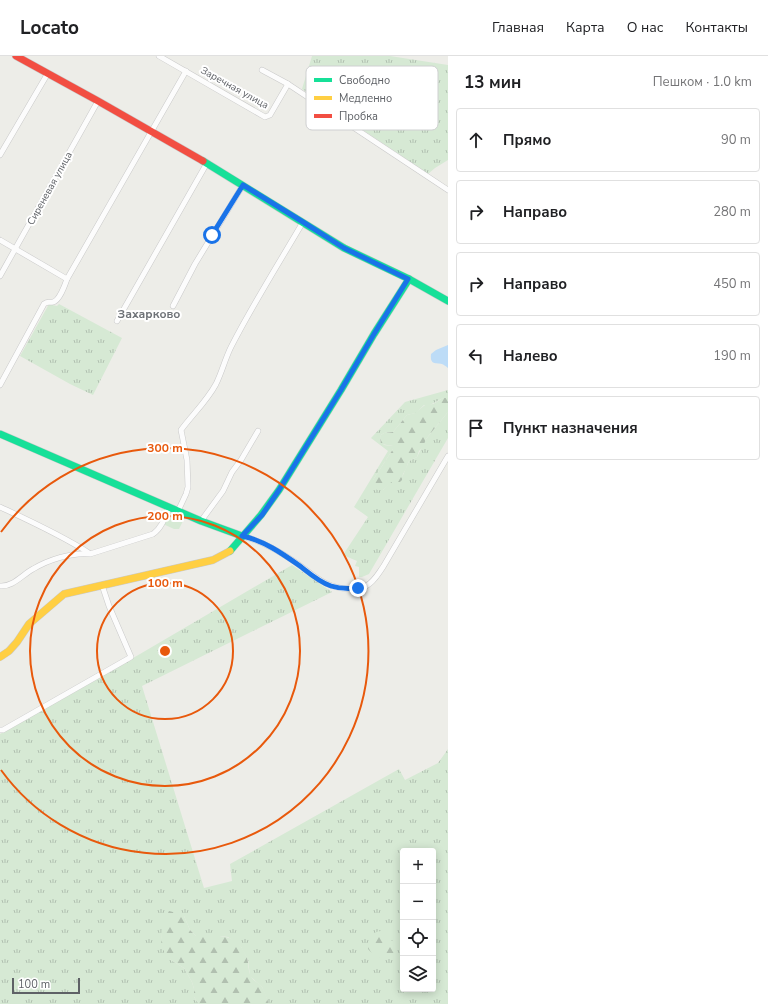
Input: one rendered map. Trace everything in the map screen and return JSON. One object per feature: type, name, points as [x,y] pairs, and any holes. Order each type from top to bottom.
[{"type":"street","points":[[16,56],[208,163],[344,248],[408,279],[446,300]]},
{"type":"street","name":"Заречная улица","points":[[158,56],[265,117],[270,116],[288,84]]},
{"type":"street","points":[[262,70],[306,96]]},
{"type":"street","points":[[0,385],[44,304],[46,302],[54,302],[58,300],[67,279],[186,71]]},
{"type":"street","points":[[0,155],[48,73]]},
{"type":"street","name":"Сиреневая улица","points":[[0,276],[98,101]]},
{"type":"street","points":[[357,130],[448,190]]},
{"type":"street","points":[[117,321],[208,163]]},
{"type":"street","points":[[173,306],[195,264],[243,185]]},
{"type":"street","points":[[178,511],[188,487],[188,460],[181,430],[204,403],[216,384],[231,348],[263,289],[303,222]]},
{"type":"street","points":[[0,240],[67,279]]},
{"type":"street","points":[[0,657],[9,651],[17,642],[29,624],[64,594],[220,557],[230,551],[262,515],[279,490],[408,279]]},
{"type":"street","points":[[201,522],[222,492],[232,472],[238,465],[258,430]]},
{"type":"street","points":[[0,434],[201,522],[258,540],[292,560],[317,579],[329,585],[352,589],[371,583],[383,567],[448,456]]},
{"type":"street","points":[[0,507],[74,544],[90,554]]},
{"type":"street","points":[[0,586],[5,587],[10,585],[33,569],[45,563],[81,553],[90,554],[153,534],[162,524],[169,507]]},
{"type":"street","points":[[0,730],[3,730],[131,657],[109,606],[102,585]]},
{"type":"green space","points":[[312,56],[390,56],[448,65],[448,160],[428,174],[363,130],[438,130],[438,66],[309,66]]},
{"type":"green space","points":[[306,76],[306,92],[302,89]]},
{"type":"green space","points":[[49,304],[57,306],[59,304],[122,338],[93,395],[20,356]]},
{"type":"green space","points":[[448,390],[448,398],[443,398],[430,405],[424,405],[416,413],[407,415],[393,432],[384,433],[381,435],[380,441],[384,445],[393,446],[393,449],[373,480],[383,490],[390,482],[400,482],[409,461],[417,457],[426,439],[448,412],[448,438],[369,574],[359,577],[359,567],[355,566],[357,561],[343,555],[368,517],[354,507],[388,451],[371,438],[405,402]]},
{"type":"green space","points":[[443,398],[448,398],[448,412],[426,439],[417,457],[409,461],[402,480],[400,482],[391,482],[383,490],[377,490],[373,486],[373,480],[393,449],[393,446],[381,444],[381,435],[384,433],[393,432],[407,415],[415,413],[425,405],[433,404]]},
{"type":"green space","points":[[169,512],[184,519],[179,529],[174,529],[163,524]]},
{"type":"green space","points":[[292,565],[332,592],[142,686],[204,888],[232,881],[230,864],[399,769],[405,780],[438,763],[448,749],[448,1004],[269,1004],[262,987],[250,976],[248,960],[241,947],[228,937],[196,936],[190,930],[184,916],[162,933],[161,940],[171,960],[184,968],[192,982],[194,997],[199,1004],[0,1004],[0,734]]},
{"type":"green space","points":[[169,911],[184,916],[190,930],[196,936],[226,937],[238,944],[247,958],[250,974],[262,987],[269,1004],[199,1004],[194,997],[192,982],[184,968],[171,960],[162,948],[162,925]]},
{"type":"green space","points":[[379,931],[387,934],[396,947],[394,954],[386,957],[380,957],[368,949],[372,934]]},
{"type":"water","points":[[448,345],[448,368],[442,364],[433,362],[431,360],[431,354]]},
{"type":"traffic: fast","points":[[203,161],[344,248],[409,279],[448,301]]},
{"type":"traffic: fast","points":[[230,551],[261,515],[279,490],[409,279]]},
{"type":"traffic: fast","points":[[0,434],[201,521],[242,536]]},
{"type":"traffic: slow","points":[[0,657],[9,651],[17,642],[29,624],[64,594],[213,560],[230,551]]},
{"type":"traffic: jam","points":[[16,56],[203,161]]},
{"type":"district","name":"Захарково","points":[[149,314]]},
{"type":"route","points":[[212,235],[243,185],[344,248],[408,279],[279,490],[262,515],[242,536],[258,540],[292,560],[317,579],[329,585],[342,588],[358,588]]}]
